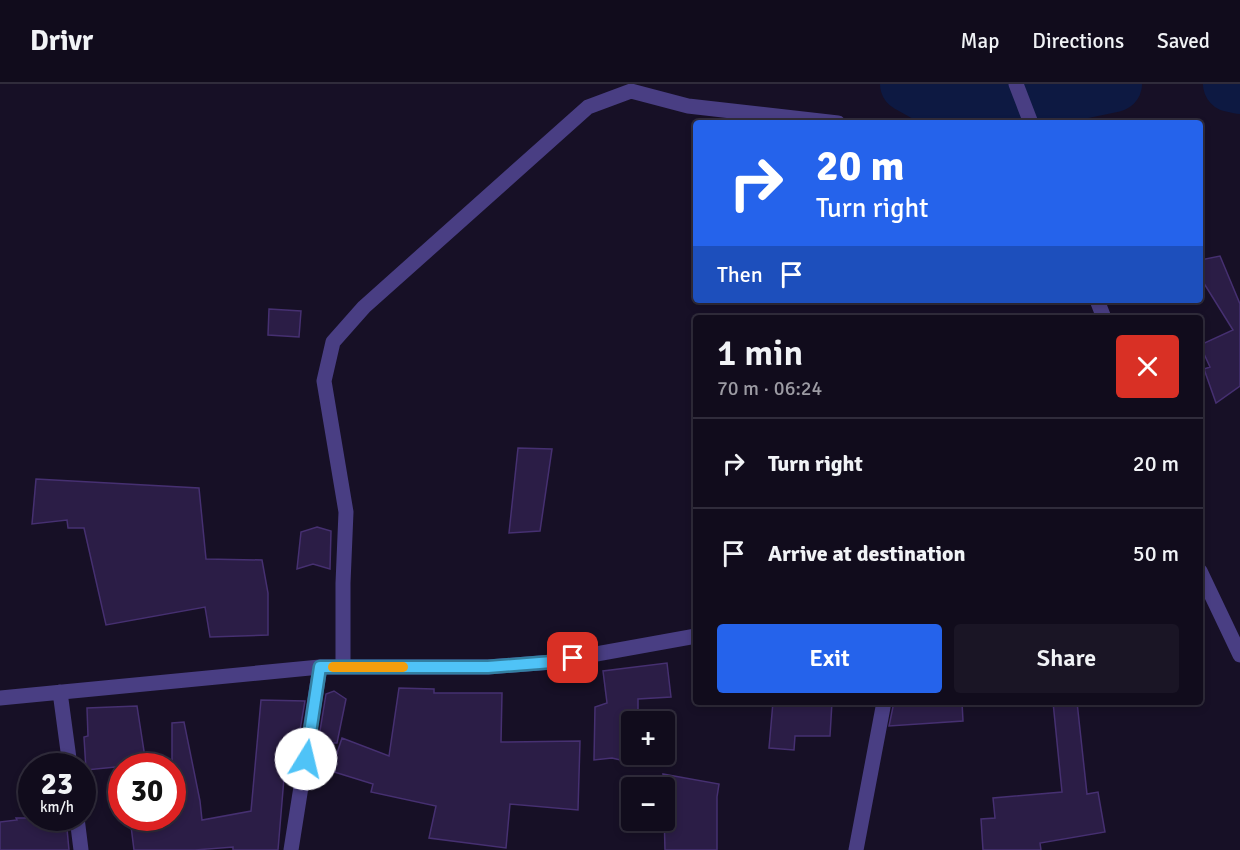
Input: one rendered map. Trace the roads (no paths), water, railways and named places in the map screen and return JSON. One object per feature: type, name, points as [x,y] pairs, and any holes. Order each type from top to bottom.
[{"type":"street","points":[[1016,84],[1030,120]]},
{"type":"street","points":[[343,667],[346,512],[324,381],[333,342],[364,307],[588,107],[631,91],[688,106],[812,120]]},
{"type":"street","points":[[1203,577],[1240,655]]},
{"type":"street","points":[[0,698],[320,667],[488,667],[552,662],[693,637]]},
{"type":"street","points":[[291,850],[320,667]]},
{"type":"street","points":[[60,692],[68,753]]},
{"type":"street","points":[[856,850],[883,705]]},
{"type":"street","points":[[79,831],[81,850]]},
{"type":"waterway","points":[[908,84],[926,94],[985,111],[1114,84]]},
{"type":"waterway","points":[[1231,84],[1240,86]]}]
